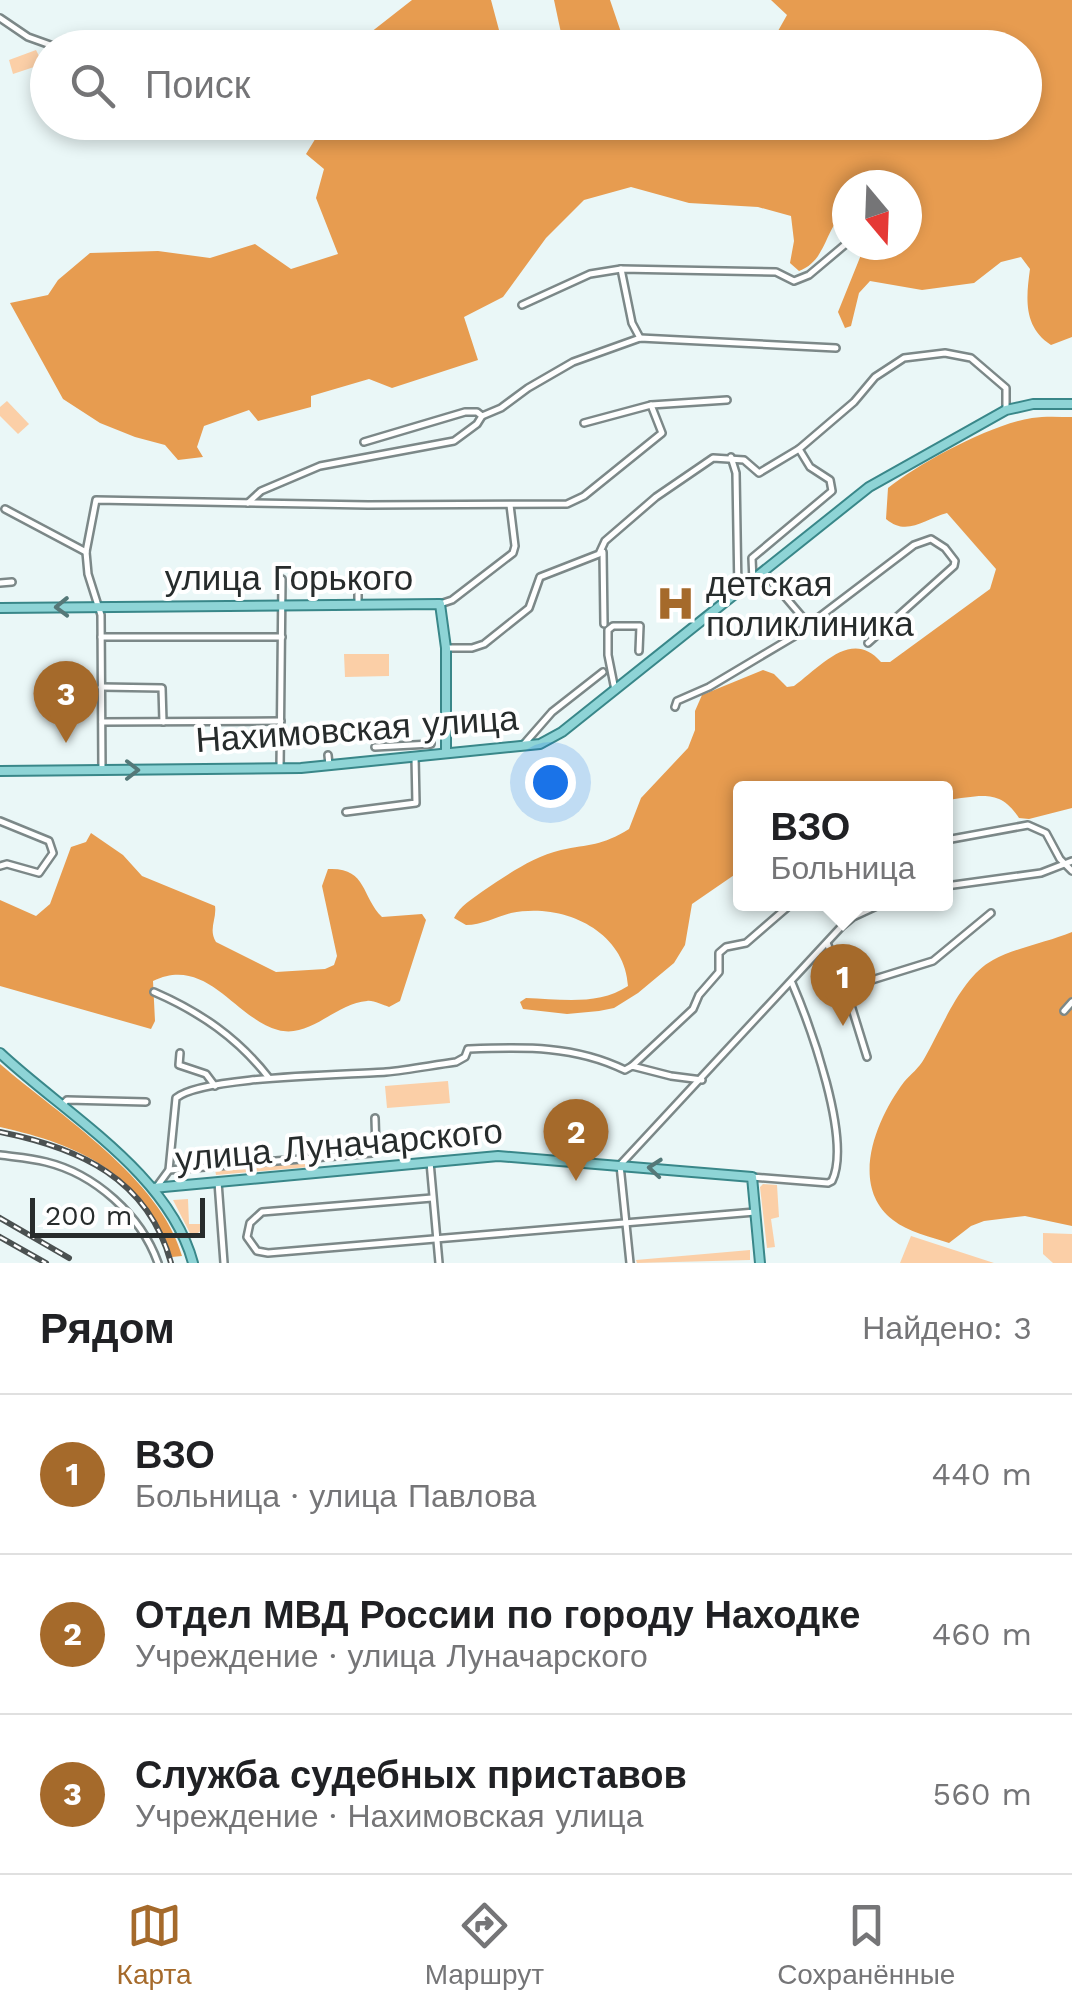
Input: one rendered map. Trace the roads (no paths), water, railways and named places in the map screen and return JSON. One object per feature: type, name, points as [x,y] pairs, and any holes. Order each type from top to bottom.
[{"type":"main road","points":[[1006,410],[1033,404],[1072,404]]},
{"type":"main road","name":"Нахимовская улица","points":[[0,771],[280,768],[358,757],[522,747],[554,738],[869,486],[1006,410]]},
{"type":"main road","points":[[440,604],[446,648],[446,753]]},
{"type":"main road","name":"улица Горького","points":[[0,608],[440,604]]},
{"type":"main road","points":[[0,1054],[153,1188],[178,1222],[193,1263]]},
{"type":"main road","name":"улица Луначарского","points":[[153,1188],[508,1156],[752,1176]]},
{"type":"main road","points":[[752,1176],[760,1263]]},
{"type":"street","points":[[0,18],[30,38]]},
{"type":"street","points":[[522,304],[590,274],[621,269],[776,272],[794,281],[809,274],[832,253]]},
{"type":"street","points":[[621,269],[632,323],[640,338]]},
{"type":"street","points":[[248,504],[261,491],[320,466],[454,441],[482,416],[502,408],[574,362],[640,338],[836,348]]},
{"type":"street","points":[[604,624],[605,541],[656,497],[713,458],[744,460],[759,473],[799,449],[854,402],[875,377],[904,358],[945,353],[971,358],[1006,388],[1006,410]]},
{"type":"street","points":[[584,423],[651,405],[727,400]]},
{"type":"street","points":[[102,770],[100,606],[88,574],[86,552],[96,500],[553,506],[584,496],[662,433],[651,405]]},
{"type":"street","points":[[364,442],[464,412],[478,412],[482,416]]},
{"type":"street","points":[[753,581],[752,558],[832,491],[830,480],[810,466],[799,449]]},
{"type":"street","points":[[730,457],[736,473],[738,592]]},
{"type":"street","name":"улица Горького","points":[[440,604],[452,600],[513,554],[510,506]]},
{"type":"street","points":[[5,509],[86,552]]},
{"type":"street","points":[[674,707],[677,700],[708,687],[810,626],[914,545],[931,539],[945,548],[955,561],[954,566],[868,644]]},
{"type":"street","points":[[446,648],[475,648],[484,644],[529,608],[540,576],[603,551]]},
{"type":"street","points":[[764,572],[810,626]]},
{"type":"street","points":[[358,577],[358,604]]},
{"type":"street","points":[[280,768],[282,579]]},
{"type":"street","points":[[0,582],[12,582]]},
{"type":"street","points":[[614,690],[608,630],[612,626],[640,626],[638,652]]},
{"type":"street","points":[[101,637],[282,637]]},
{"type":"street","points":[[522,747],[552,712],[602,672]]},
{"type":"street","points":[[101,688],[162,688],[163,722]]},
{"type":"street","points":[[102,722],[281,721]]},
{"type":"street","points":[[376,747],[431,744],[431,727]]},
{"type":"street","points":[[346,812],[416,803],[415,756]]},
{"type":"street","points":[[0,822],[49,840],[53,853],[39,873],[8,864],[0,866]]},
{"type":"street","points":[[953,839],[1028,825],[1046,833],[1060,859],[1069,863],[1072,871]]},
{"type":"street","points":[[953,885],[1041,874],[1069,863]]},
{"type":"street","points":[[153,1188],[162,1183],[170,1170],[176,1098],[192,1090],[269,1078],[388,1072],[456,1062],[466,1057],[468,1048],[580,1052],[625,1070],[693,1009],[719,972],[719,953],[726,947],[746,943],[783,911]]},
{"type":"street","points":[[630,1263],[620,1166],[828,942],[853,917],[866,911]]},
{"type":"street","points":[[846,988],[933,961],[992,913]]},
{"type":"street","points":[[828,942],[867,1058]]},
{"type":"street","name":"улица Луначарского","points":[[752,1176],[828,1183],[836,1172],[836,1126],[803,1008],[792,983]]},
{"type":"street","points":[[154,992],[188,1007],[220,1028],[269,1078]]},
{"type":"street","points":[[1064,1011],[1072,1002]]},
{"type":"street","points":[[180,1053],[179,1065],[206,1074],[215,1086]]},
{"type":"street","points":[[632,1066],[702,1080]]},
{"type":"street","points":[[60,1106],[67,1100],[146,1102]]},
{"type":"street","points":[[170,1170],[372,1154],[376,1150],[376,1118]]},
{"type":"street","points":[[0,1155],[49,1162],[112,1196],[131,1217],[158,1263]]},
{"type":"street","points":[[430,1162],[439,1263]]},
{"type":"street","points":[[218,1182],[224,1263]]},
{"type":"street","points":[[432,1198],[262,1212],[253,1218],[247,1234],[251,1245],[268,1253],[755,1212]]},
{"type":"railway","points":[[0,1132],[83,1158],[128,1188],[146,1209],[171,1263]]},
{"type":"railway","points":[[0,1218],[69,1258]]},
{"type":"railway","points":[[0,1237],[46,1263]]},
{"type":"place","name":"детская поликлиника","points":[[676,604]]},
{"type":"place","name":"Служба судебных приставов","points":[[66,743]]},
{"type":"place","name":"ВЗО","points":[[843,1026]]},
{"type":"place","name":"Отдел МВД России по городу Находке","points":[[576,1181]]}]
